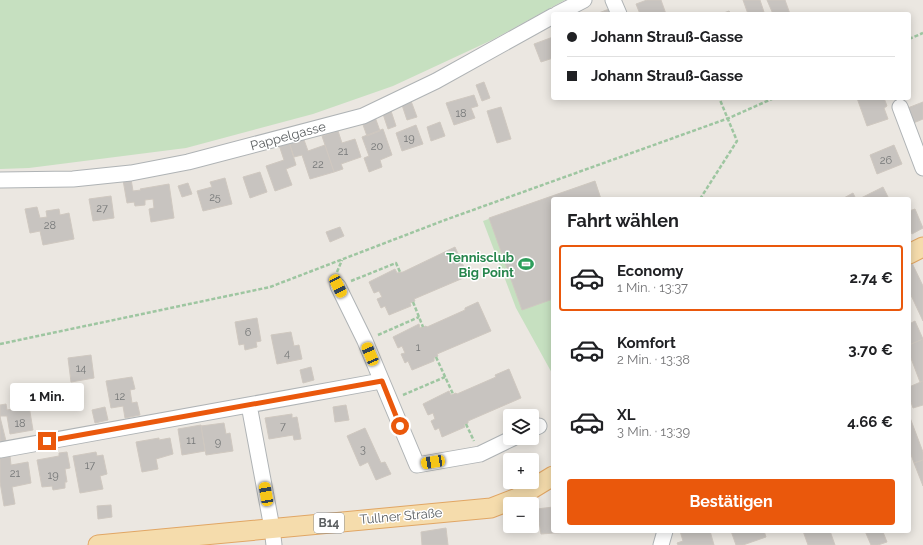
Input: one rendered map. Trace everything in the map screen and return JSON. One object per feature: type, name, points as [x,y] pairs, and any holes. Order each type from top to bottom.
[{"type":"main road","points":[[911,253],[923,247]]},
{"type":"main road","name":"Tullner Straße","points":[[98,545],[273,536],[491,508],[517,498],[551,477]]},
{"type":"street","points":[[561,12],[584,0]]},
{"type":"street","points":[[613,0],[618,12]]},
{"type":"street","name":"Pappelgasse","points":[[0,180],[73,179],[131,172],[188,162],[363,116],[436,81],[551,17]]},
{"type":"street","points":[[900,107],[923,168]]},
{"type":"street","points":[[338,286],[365,341],[417,465],[480,454],[503,443]]},
{"type":"street","points":[[0,450],[382,381]]},
{"type":"street","points":[[249,405],[273,536]]},
{"type":"path","points":[[911,38],[923,33]]},
{"type":"path","points":[[701,197],[737,141],[729,118],[720,100]]},
{"type":"path","points":[[0,344],[270,287],[445,220],[729,118],[770,100]]},
{"type":"path","points":[[338,286],[396,264],[400,272]]},
{"type":"path","points":[[413,302],[424,327]]},
{"type":"path","points":[[365,341],[419,317]]},
{"type":"path","points":[[436,357],[453,394]]},
{"type":"path","points":[[389,400],[445,377]]},
{"type":"green space","points":[[0,0],[565,0],[492,40],[393,86],[313,114],[186,148],[29,168],[0,169]]},
{"type":"green space","name":"Tennisclub Big Point","points":[[595,181],[600,197],[551,197],[551,371],[516,308],[483,221]]},
{"type":"building","points":[[647,0],[661,0],[665,12],[639,12],[636,4]]},
{"type":"building","points":[[743,0],[760,0],[764,12],[747,12]]},
{"type":"building","points":[[767,0],[785,0],[789,12],[772,12]]},
{"type":"building","points":[[609,9],[610,12],[601,12]]},
{"type":"building","points":[[551,38],[551,59],[541,62],[534,44]]},
{"type":"building","points":[[484,82],[490,98],[482,101],[476,85]]},
{"type":"building","points":[[474,95],[478,106],[471,108],[475,118],[454,125],[446,103]]},
{"type":"building","points":[[858,100],[885,100],[887,106],[884,108],[888,119],[867,126]]},
{"type":"building","points":[[411,101],[417,117],[407,120],[402,105]]},
{"type":"building","points":[[923,102],[923,119],[911,124],[905,109]]},
{"type":"building","points":[[501,107],[511,139],[497,143],[487,111]]},
{"type":"building","points":[[391,111],[396,126],[388,129],[383,114]]},
{"type":"building","points":[[375,117],[380,131],[367,136],[362,122]]},
{"type":"building","points":[[440,122],[445,136],[431,141],[427,127]]},
{"type":"building","points":[[416,125],[423,144],[402,151],[396,133]]},
{"type":"building","points":[[383,129],[392,155],[380,160],[382,167],[369,172],[364,158],[369,156],[362,137]]},
{"type":"building","points":[[338,131],[342,143],[355,139],[361,157],[341,164],[343,169],[334,172],[322,136]]},
{"type":"building","points":[[303,137],[308,151],[325,145],[334,172],[310,179],[302,155],[294,157],[289,142]]},
{"type":"building","points":[[289,142],[296,165],[286,169],[292,185],[275,191],[266,166],[284,160],[279,145]]},
{"type":"building","points":[[894,145],[902,164],[877,174],[870,155]]},
{"type":"building","points":[[260,172],[267,192],[250,198],[243,177]]},
{"type":"building","points":[[225,178],[232,204],[203,211],[197,191],[212,187],[210,182]]},
{"type":"building","points":[[131,179],[133,191],[169,184],[174,218],[151,222],[149,209],[154,208],[153,199],[145,200],[145,205],[135,206],[134,202],[127,203],[123,180]]},
{"type":"building","name":"Tennisclub Big Point","points":[[595,181],[600,197],[551,197],[551,300],[522,310],[489,218]]},
{"type":"building","points":[[188,183],[192,194],[182,197],[178,186]]},
{"type":"building","points":[[883,187],[888,197],[863,197]]},
{"type":"building","points":[[853,193],[855,197],[846,197]]},
{"type":"building","points":[[111,196],[114,218],[93,221],[89,199]]},
{"type":"building","points":[[37,207],[40,218],[47,217],[46,211],[59,209],[60,215],[69,213],[74,239],[43,245],[40,231],[30,233],[25,209]]},
{"type":"building","points":[[915,209],[923,228],[912,234],[911,232],[911,210]]},
{"type":"building","points":[[340,227],[344,236],[330,242],[326,232]]},
{"type":"building","points":[[455,247],[468,276],[414,299],[415,301],[410,303],[411,306],[389,315],[385,306],[381,308],[377,299],[382,297],[379,291],[374,293],[369,282],[395,269],[397,273],[403,272]]},
{"type":"building","points":[[911,263],[923,286],[923,321],[911,295]]},
{"type":"building","points":[[478,302],[491,331],[437,354],[438,356],[434,358],[434,361],[412,370],[408,361],[405,363],[401,354],[405,353],[402,346],[398,348],[393,337],[419,324],[420,328],[427,327],[465,310],[465,308]]},
{"type":"building","points":[[257,318],[261,341],[256,342],[257,347],[245,350],[244,344],[239,345],[235,322]]},
{"type":"building","points":[[915,321],[923,339],[911,344],[911,323]]},
{"type":"building","points":[[291,332],[294,346],[299,345],[302,359],[277,364],[271,335]]},
{"type":"building","points":[[923,339],[923,381],[920,382],[911,358],[911,344]]},
{"type":"building","points":[[91,355],[94,378],[71,382],[68,358]]},
{"type":"building","points":[[311,367],[314,380],[303,383],[300,370]]},
{"type":"building","points":[[509,369],[521,398],[468,421],[468,423],[464,425],[465,427],[442,437],[439,428],[435,430],[431,421],[435,419],[433,413],[428,415],[423,404],[449,391],[451,395],[457,394],[496,377],[495,375]]},
{"type":"building","points":[[132,377],[135,389],[130,390],[132,403],[137,402],[140,415],[125,418],[123,406],[111,408],[106,381]]},
{"type":"building","points":[[923,381],[923,405],[913,408],[911,402],[911,386]]},
{"type":"building","points":[[6,404],[7,410],[29,406],[33,430],[10,434],[7,416],[0,416],[0,405]]},
{"type":"building","points":[[346,405],[349,420],[335,422],[333,407]]},
{"type":"building","points":[[105,407],[108,420],[95,423],[92,410]]},
{"type":"building","points":[[292,414],[292,418],[297,417],[301,439],[294,440],[293,435],[269,439],[265,418]]},
{"type":"building","points":[[0,417],[6,441],[0,441]]},
{"type":"building","points":[[911,420],[923,452],[923,460],[914,463],[911,455]]},
{"type":"building","points":[[224,423],[226,434],[230,433],[233,451],[206,455],[201,426]]},
{"type":"building","points":[[201,425],[205,451],[182,455],[178,429]]},
{"type":"building","points":[[365,428],[381,463],[385,462],[391,474],[376,480],[368,462],[360,466],[347,436]]},
{"type":"building","points":[[159,438],[159,440],[170,438],[173,454],[156,459],[158,469],[142,472],[136,442]]},
{"type":"building","points":[[67,452],[70,468],[65,469],[67,482],[65,482],[65,488],[53,490],[52,486],[42,487],[37,460],[59,456],[59,453]]},
{"type":"building","points":[[96,452],[97,456],[103,455],[107,474],[100,476],[103,489],[80,493],[73,456]]},
{"type":"building","points":[[10,456],[11,465],[28,462],[31,483],[12,487],[15,504],[4,506],[0,482],[0,457]]},
{"type":"building","points":[[923,460],[923,486],[914,463]]},
{"type":"building","points":[[111,505],[112,517],[98,519],[97,506]]},
{"type":"building","points":[[551,507],[551,533],[554,533],[541,534],[539,509]]},
{"type":"building","points":[[446,528],[448,545],[422,545],[421,532]]},
{"type":"building","points":[[681,533],[711,533],[714,545],[678,545],[677,543],[683,541]]},
{"type":"building","points":[[732,533],[765,533],[766,537],[743,545],[736,545]]},
{"type":"building","points":[[804,533],[831,533],[835,545],[808,545]]},
{"type":"building","points":[[866,533],[883,533],[887,542],[878,545],[871,545]]},
{"type":"place","name":"Tennisclub Big Point","points":[[526,264]]},
{"type":"route","points":[[47,441],[382,381],[400,426]]}]
